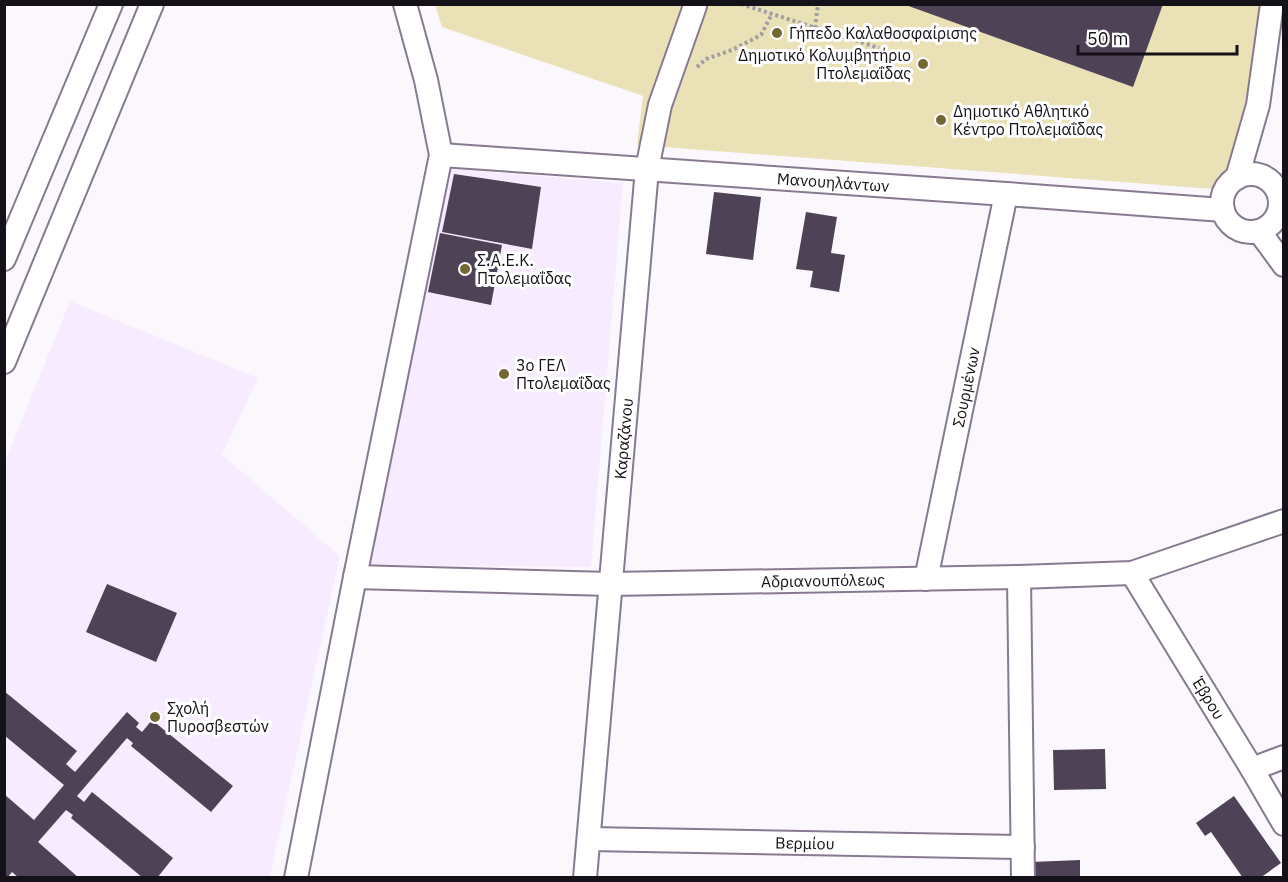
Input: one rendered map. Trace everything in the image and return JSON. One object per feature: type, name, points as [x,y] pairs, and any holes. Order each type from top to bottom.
[{"type":"street","points":[[46,262],[6,250],[111,4]]},
{"type":"street","points":[[4,362],[152,4]]},
{"type":"street","points":[[296,878],[441,155],[426,80],[405,4]]},
{"type":"street","points":[[1237,178],[1257,105],[1272,4]]},
{"type":"street","name":"Καραζάνου","points":[[585,878],[647,169],[660,105],[695,6]]},
{"type":"street","name":"Μανουηλάντων","points":[[441,155],[1223,210]]},
{"type":"street","points":[[1252,174],[1275,175],[1280,203],[1277,217],[1269,226],[1259,231],[1248,232],[1228,221],[1223,210],[1226,188],[1237,178],[1252,174]]},
{"type":"street","name":"Σουρμένων","points":[[926,579],[1006,194]]},
{"type":"street","points":[[1259,231],[1284,265]]},
{"type":"street","name":"Αδριανουπόλεως","points":[[355,577],[610,584],[1132,573],[1284,521]]},
{"type":"street","name":"Έβρου","points":[[1132,573],[1284,824]]},
{"type":"street","points":[[1019,577],[1023,878]]},
{"type":"street","points":[[1252,768],[1284,757]]},
{"type":"street","name":"Βερμίου","points":[[589,839],[1023,847]]},
{"type":"path","points":[[741,4],[879,48]]},
{"type":"path","points":[[815,28],[818,4]]},
{"type":"path","points":[[692,71],[706,59],[732,50],[761,35],[771,14]]},
{"type":"shaded area","name":"Δημοτικό Αθλητικό Κέντρο Πτολεμαΐδας","points":[[435,5],[1263,5],[1234,164],[1213,189],[637,145],[643,96],[442,27]]},
{"type":"shaded area","name":"3ο ΓΕΛ Πτολεμαΐδας","points":[[439,168],[623,183],[591,567],[365,565]]},
{"type":"shaded area","name":"Σχολή Πυροσβεστών","points":[[70,301],[258,378],[222,455],[340,556],[270,877],[5,878],[5,462]]},
{"type":"building","name":"Δημοτικό Κολυμβητήριο Πτολεμαΐδας","points":[[903,4],[1163,4],[1133,87]]},
{"type":"building","points":[[454,174],[541,187],[532,249],[442,232]]},
{"type":"building","points":[[714,192],[761,197],[753,260],[706,254]]},
{"type":"building","points":[[806,212],[837,217],[831,253],[845,255],[839,292],[810,287],[813,271],[796,269]]},
{"type":"building","name":"Σ.Α.Ε.Κ. Πτολεμαΐδας","points":[[440,233],[502,245],[491,305],[428,292]]},
{"type":"building","points":[[107,584],[177,613],[156,662],[86,632]]},
{"type":"building","points":[[4,691],[77,751],[66,764],[75,772],[127,712],[139,723],[136,727],[142,732],[152,720],[233,786],[211,812],[131,746],[133,743],[127,738],[77,796],[84,802],[92,792],[173,858],[157,878],[143,878],[71,818],[73,815],[66,810],[38,842],[79,878],[19,878],[12,872],[4,878],[4,794],[34,820],[64,785],[4,735]]},
{"type":"building","points":[[1105,749],[1106,789],[1054,790],[1053,750]]},
{"type":"building","points":[[1234,796],[1281,863],[1260,878],[1243,878],[1211,832],[1205,836],[1196,823]]},
{"type":"building","points":[[1080,860],[1080,878],[1031,878],[1031,862]]},
{"type":"place","name":"Γήπεδο Καλαθοσφαίρισης","points":[[777,33]]},
{"type":"place","name":"Δημοτικό Κολυμβητήριο Πτολεμαΐδας","points":[[923,64]]},
{"type":"place","name":"Δημοτικό Αθλητικό Κέντρο Πτολεμαΐδας","points":[[941,120]]},
{"type":"place","name":"Σ.Α.Ε.Κ. Πτολεμαΐδας","points":[[465,269]]},
{"type":"place","name":"3ο ΓΕΛ Πτολεμαΐδας","points":[[504,374]]},
{"type":"place","name":"Σχολή Πυροσβεστών","points":[[155,717]]}]
